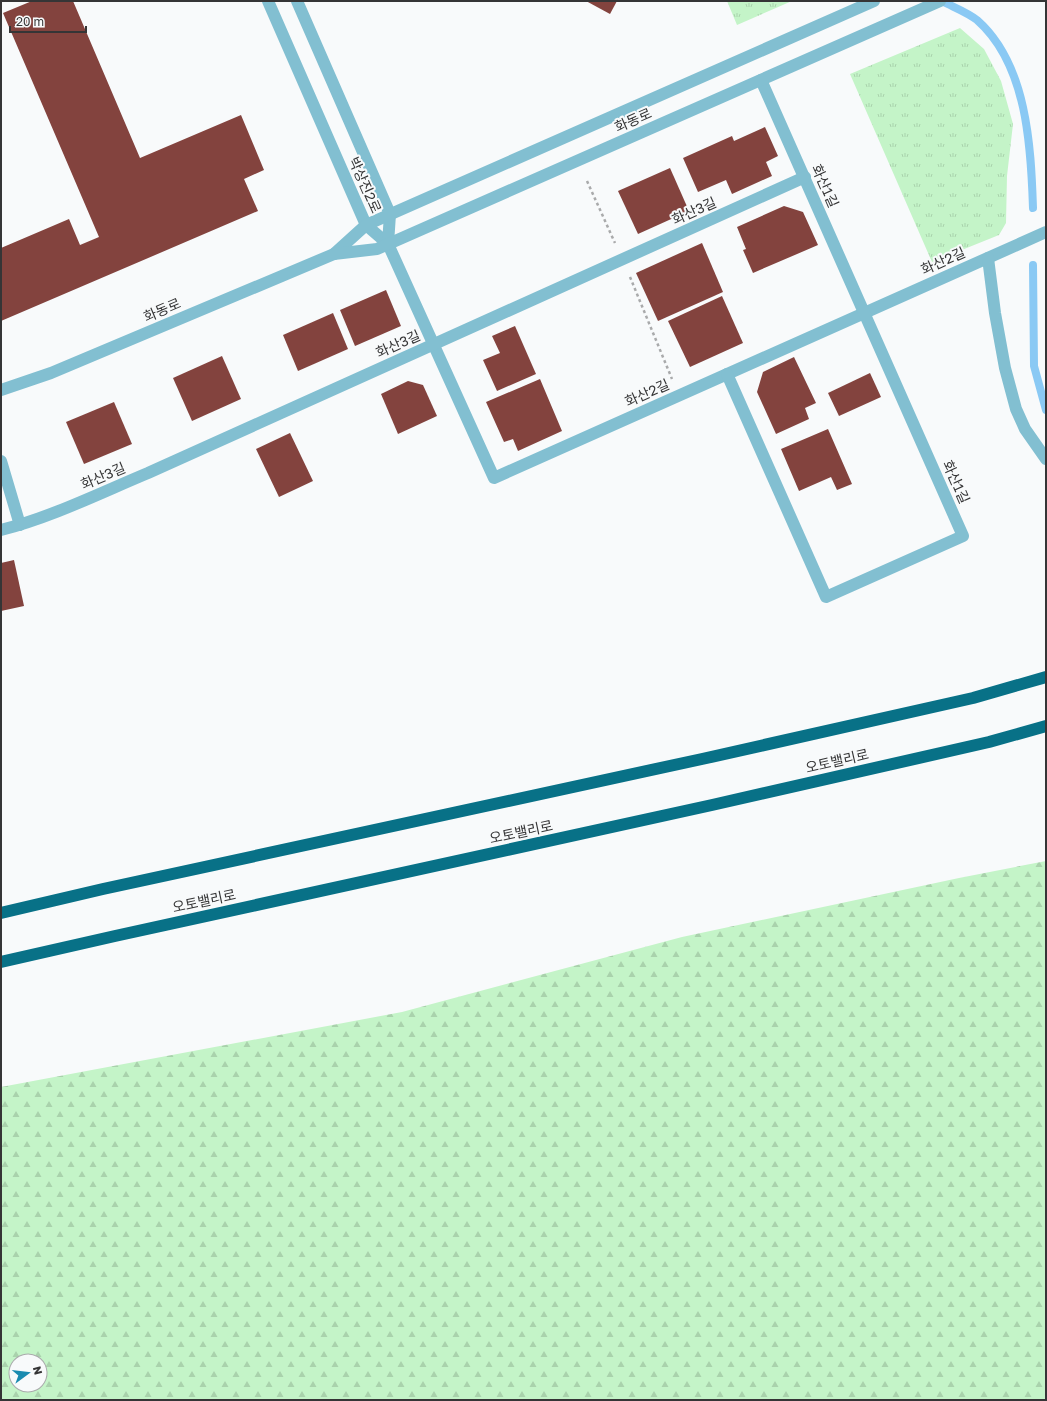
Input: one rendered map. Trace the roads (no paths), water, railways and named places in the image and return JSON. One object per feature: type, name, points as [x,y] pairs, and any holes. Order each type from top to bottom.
[{"type":"highway","points":[[1,912],[958,702],[1046,677]]},
{"type":"highway","name":"오토밸리로","points":[[1,962],[720,804],[989,742],[1046,726]]},
{"type":"street","name":"박상진2로","points":[[268,1],[366,225],[388,244]]},
{"type":"street","name":"박상진2로","points":[[297,1],[390,214],[388,244]]},
{"type":"street","name":"화동로","points":[[334,254],[366,225],[874,1]]},
{"type":"street","name":"화동로","points":[[1,390],[51,373],[334,254],[377,249],[940,1]]},
{"type":"street","name":"화산1길","points":[[727,374],[826,597],[963,536],[761,80]]},
{"type":"street","name":"화산3길","points":[[1,530],[20,525],[81,502],[148,473],[805,177]]},
{"type":"street","name":"화산2길","points":[[388,244],[494,478],[1046,232]]},
{"type":"street","points":[[988,258],[995,313],[1005,368],[1016,409],[1025,429],[1046,459]]},
{"type":"street","points":[[1,461],[20,525]]},
{"type":"waterway","points":[[942,1],[977,20],[994,38],[1007,59],[1016,82],[1028,133],[1033,208]]},
{"type":"waterway","points":[[1033,265],[1034,366],[1046,410]]}]
